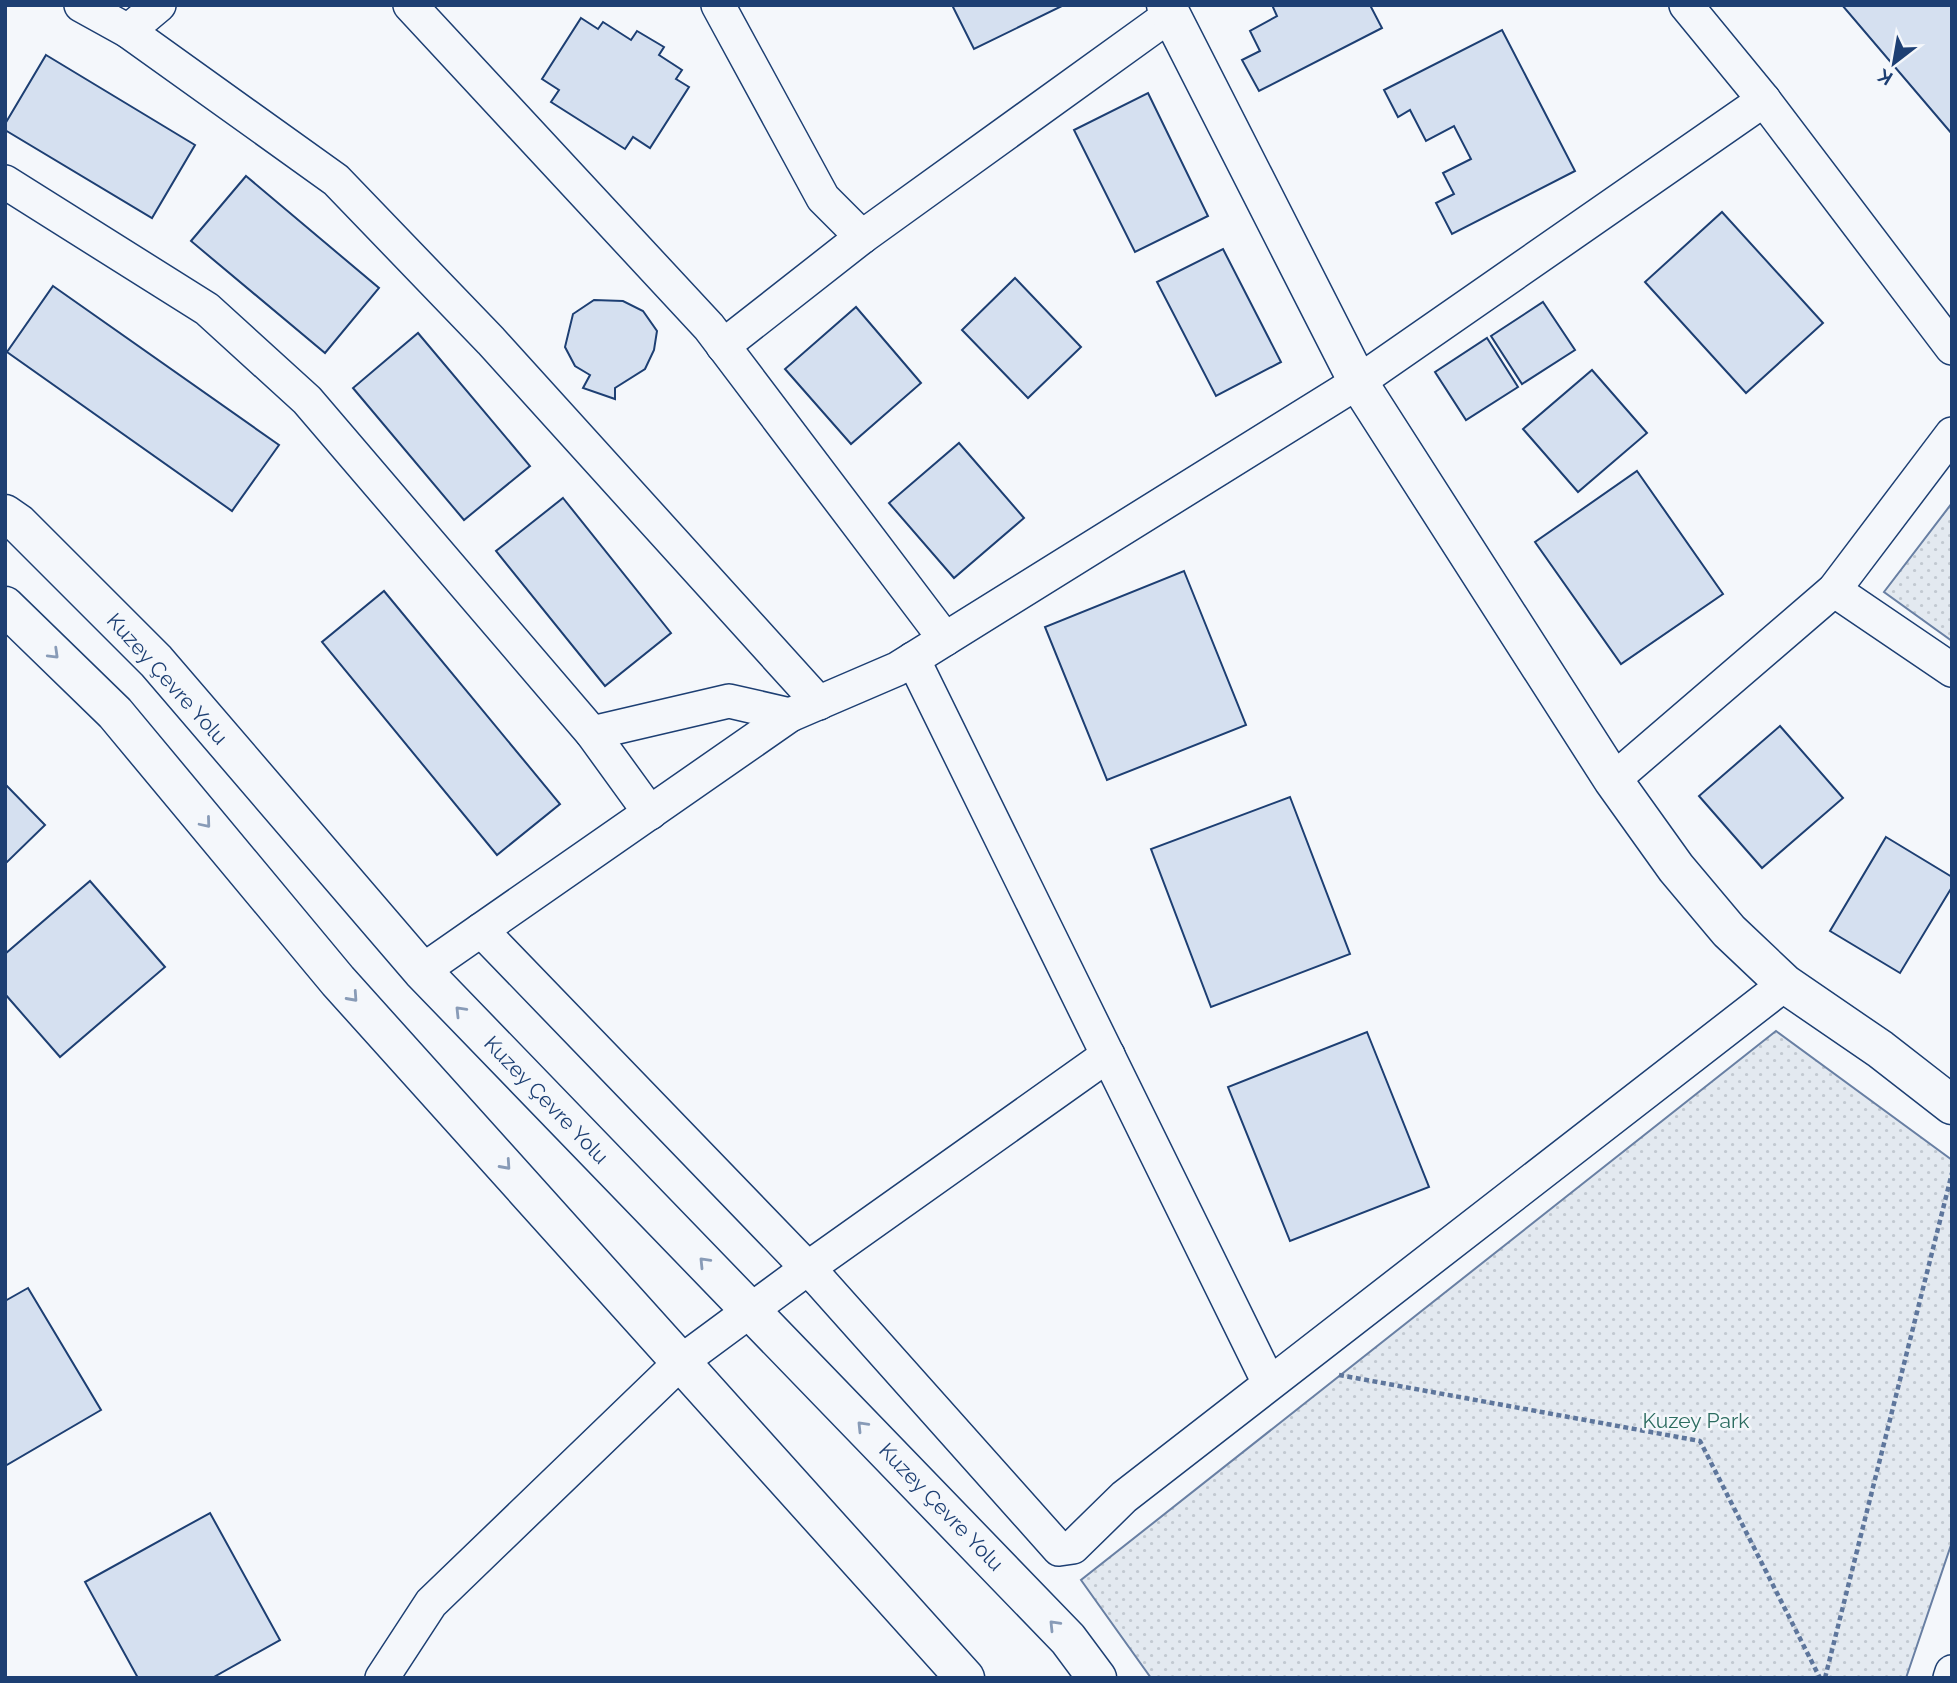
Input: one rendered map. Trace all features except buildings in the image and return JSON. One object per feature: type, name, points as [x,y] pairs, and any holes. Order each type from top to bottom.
[{"type":"main road","points":[[1168,10],[1358,382],[1613,780],[1694,889],[1729,931],[1785,984],[1880,1049],[1952,1105]]},
{"type":"main road","name":"Kuzey Çevre Yolu","points":[[5,514],[18,523],[156,661],[422,971],[1068,1639],[1097,1678]]},
{"type":"main road","points":[[5,606],[115,713],[338,981],[965,1678]]},
{"type":"street","points":[[81,5],[128,31],[336,180],[491,341],[804,709]]},
{"type":"street","points":[[128,31],[159,5]]},
{"type":"street","points":[[410,5],[709,327],[945,639]]},
{"type":"street","points":[[718,5],[823,198],[862,237]]},
{"type":"street","points":[[1686,5],[1764,100],[1952,348]]},
{"type":"street","points":[[723,346],[862,237],[1168,10]]},
{"type":"street","points":[[422,971],[804,709],[897,669],[1358,382],[1764,100]]},
{"type":"street","points":[[5,182],[207,309],[307,400],[592,733],[650,813]]},
{"type":"street","points":[[1613,780],[1834,590],[1952,433]]},
{"type":"street","points":[[1834,590],[1952,670]]},
{"type":"street","points":[[913,659],[1108,1055],[1280,1375]]},
{"type":"street","points":[[592,733],[729,701],[804,709]]},
{"type":"street","points":[[481,930],[808,1268],[1059,1549],[1073,1547],[1124,1497],[1785,984]]},
{"type":"street","points":[[382,1678],[431,1603],[682,1361],[1108,1055]]},
{"type":"street","points":[[1950,1678],[1952,1672]]},
{"type":"path","points":[[1825,1678],[1952,1173]]},
{"type":"path","points":[[1280,1375],[1700,1441],[1820,1678]]},
{"type":"green space","points":[[1952,503],[1952,641],[1884,592]]},
{"type":"green space","name":"Kuzey Park","points":[[1776,1031],[1952,1160],[1952,1542],[1906,1678],[1151,1678],[1081,1580]]}]
